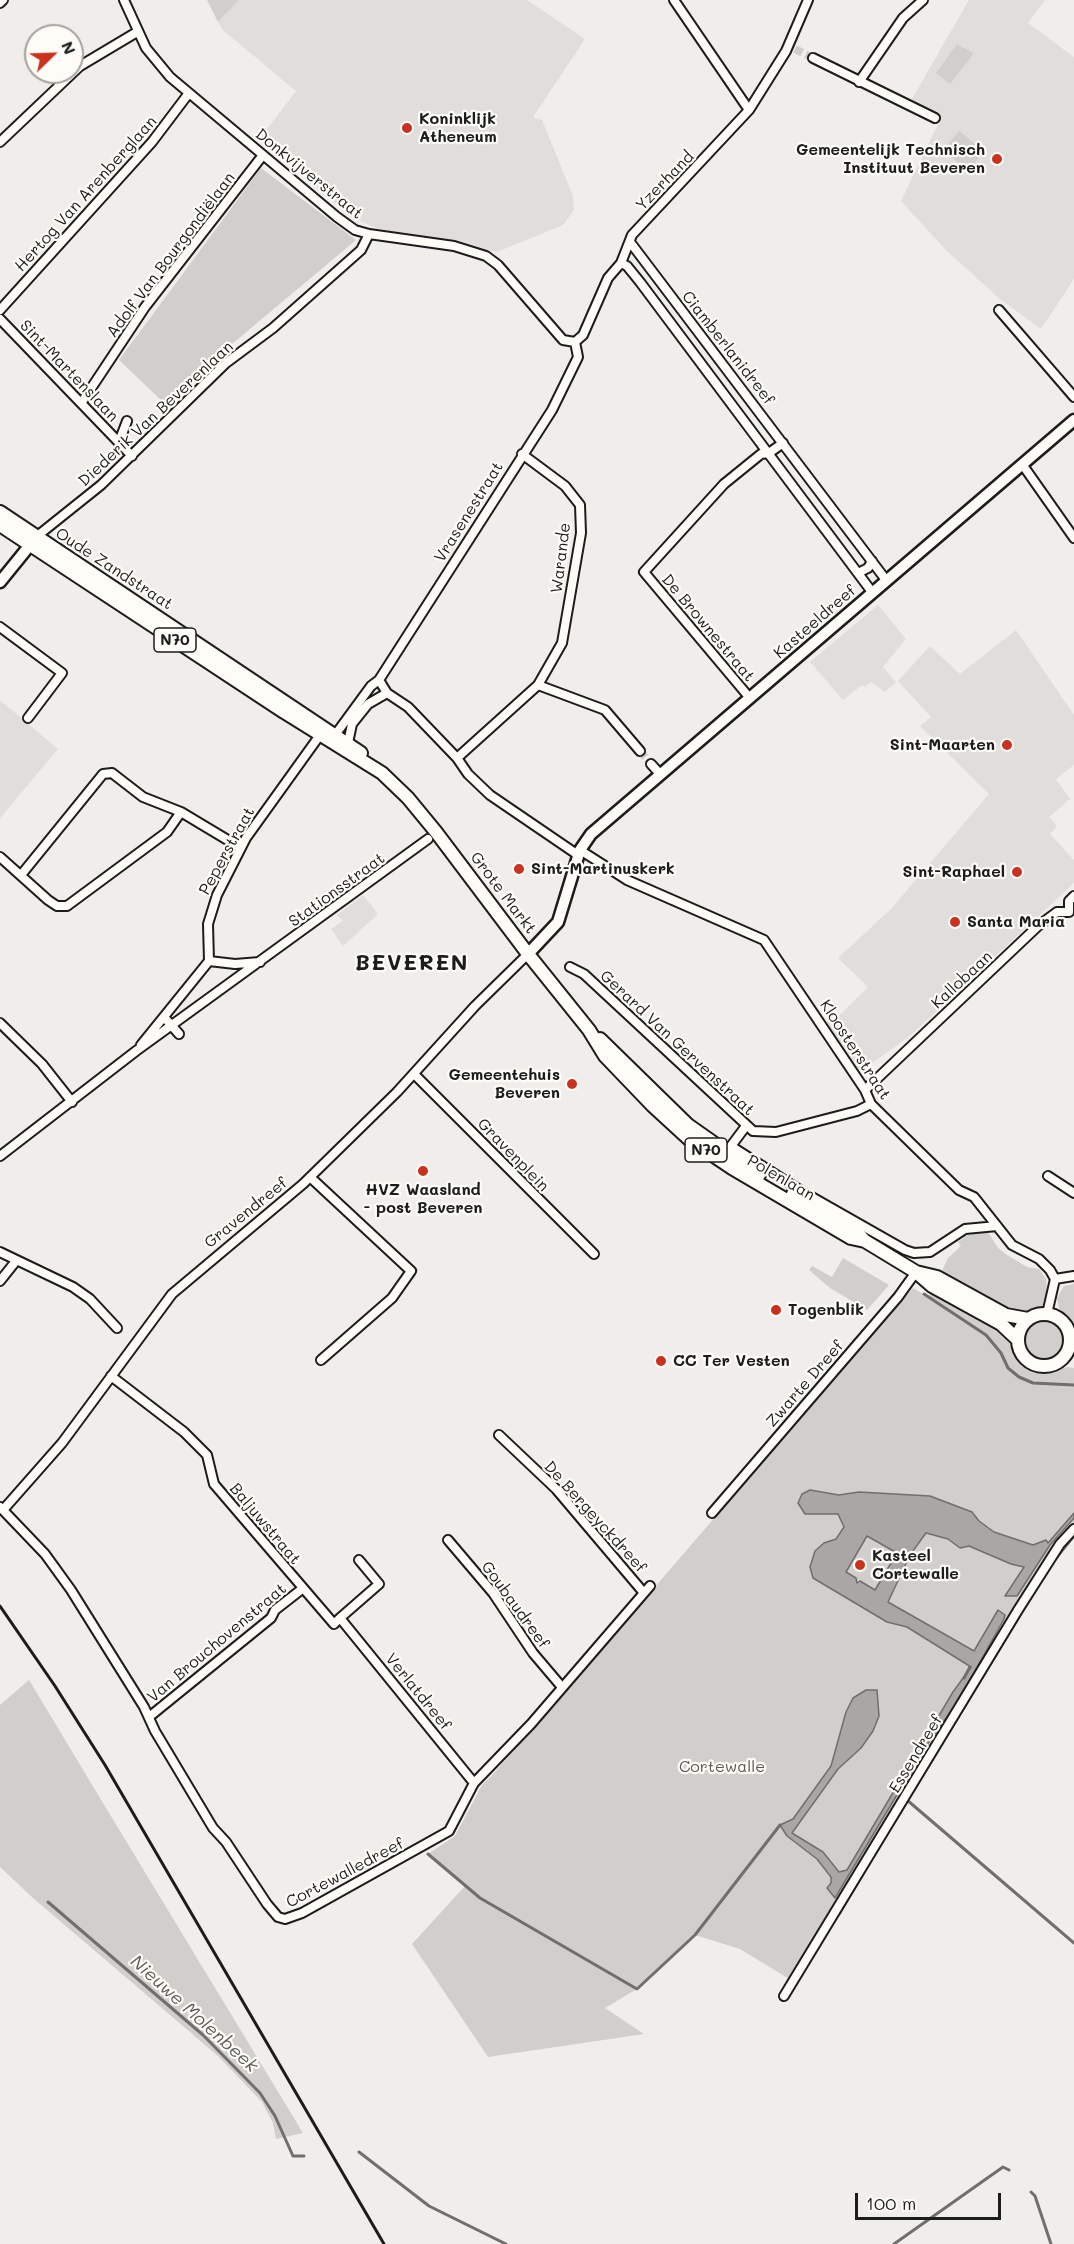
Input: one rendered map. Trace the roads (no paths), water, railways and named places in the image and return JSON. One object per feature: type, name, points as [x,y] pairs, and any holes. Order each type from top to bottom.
[{"type":"main road","name":"Oude Zandstraat","points":[[0,512],[33,541]]},
{"type":"main road","name":"Oude Zandstraat","points":[[0,525],[33,541],[328,734]]},
{"type":"main road","name":"Grote Markt","points":[[328,734],[348,743],[408,798],[528,954]]},
{"type":"main road","name":"Grote Markt","points":[[328,734],[374,767]]},
{"type":"main road","name":"Polenlaan","points":[[528,954],[589,1030],[688,1125],[762,1177],[855,1230],[864,1241],[916,1272],[937,1277],[1013,1317],[1028,1319]]},
{"type":"main road","name":"N70","points":[[916,1272],[932,1286],[1001,1324],[1017,1339],[1021,1353],[1031,1364],[1046,1367],[1059,1362],[1074,1364]]},
{"type":"main road","points":[[1017,1339],[1020,1328],[1028,1319],[1047,1314],[1065,1324],[1072,1346],[1059,1362]]},
{"type":"street","name":"Donkvijverstraat","points":[[124,0],[137,32],[157,63],[189,93],[337,217],[356,230],[369,234],[454,246],[486,256],[498,265],[563,340],[575,342]]},
{"type":"street","points":[[674,0],[749,110]]},
{"type":"street","name":"Yzerhand","points":[[575,342],[583,335],[611,272],[621,263],[632,235],[749,110],[792,47],[808,0]]},
{"type":"street","points":[[860,82],[903,18],[923,0]]},
{"type":"street","points":[[0,142],[80,66],[137,32]]},
{"type":"street","points":[[813,58],[935,118]]},
{"type":"street","name":"Hertog Van Arenberglaan","points":[[2,304],[152,142],[189,93]]},
{"type":"street","name":"Adolf Van Bourgondiëlaan","points":[[82,402],[145,307],[240,188],[263,155]]},
{"type":"street","name":"Diederik Van Beverenlaan","points":[[33,541],[132,456],[213,375],[273,328],[361,250],[369,234]]},
{"type":"street","name":"Ciamberlanidreef","points":[[630,242],[886,580]]},
{"type":"street","name":"Ciamberlanidreef","points":[[621,263],[627,266],[640,282],[873,592]]},
{"type":"street","points":[[640,282],[643,272],[651,270]]},
{"type":"street","points":[[999,310],[1074,397]]},
{"type":"street","name":"Sint-Martenslaan","points":[[0,319],[132,456]]},
{"type":"street","name":"Vrasenestraat","points":[[379,680],[552,410],[578,357],[575,342]]},
{"type":"street","name":"Kasteeldreef","points":[[579,852],[600,826],[1074,420]]},
{"type":"street","name":"Sint-Martenslaan","points":[[119,442],[128,421]]},
{"type":"street","points":[[769,453],[783,442]]},
{"type":"street","name":"De Brownestraat","points":[[749,697],[644,572],[724,484],[761,454],[769,453]]},
{"type":"street","name":"Warande","points":[[457,758],[538,685],[562,643],[581,533],[580,505],[566,486],[522,454]]},
{"type":"street","points":[[1022,464],[1074,538]]},
{"type":"street","points":[[0,582],[33,541]]},
{"type":"street","points":[[858,573],[868,568],[872,561]]},
{"type":"street","points":[[0,627],[62,673],[28,718]]},
{"type":"street","points":[[328,734],[379,680],[387,693],[408,707],[490,795],[579,852]]},
{"type":"street","points":[[538,685],[605,710],[640,751]]},
{"type":"street","points":[[348,743],[352,724],[368,704],[387,693]]},
{"type":"street","name":"Peperstraat","points":[[209,961],[207,943],[211,908],[242,848],[273,798],[328,734]]},
{"type":"street","points":[[651,764],[660,774]]},
{"type":"street","points":[[21,875],[103,774],[112,773],[143,796],[181,812],[242,848]]},
{"type":"street","points":[[0,858],[48,900],[57,906],[67,906],[167,832],[181,812]]},
{"type":"street","name":"Stationsstraat","points":[[0,1156],[136,1051],[428,839]]},
{"type":"street","name":"Grote Markt","points":[[528,954],[558,922],[579,852]]},
{"type":"street","name":"Kloosterstraat","points":[[579,852],[627,880],[764,940],[865,1090],[871,1104],[897,1126],[959,1190],[974,1197],[1012,1245],[1045,1263],[1055,1279]]},
{"type":"street","name":"Kallobaan","points":[[865,1090],[1038,926],[1057,912],[1071,914],[1069,901],[1074,896]]},
{"type":"street","name":"Gravendreef","points":[[2,1509],[38,1473],[172,1294],[310,1177],[414,1074],[475,1006],[528,954]]},
{"type":"street","points":[[209,961],[236,964],[261,962]]},
{"type":"street","name":"Stationsstraat","points":[[136,1051],[209,961]]},
{"type":"street","name":"Gerard Van Gervenstraat","points":[[570,967],[592,981],[746,1126],[759,1133],[776,1132],[871,1104]]},
{"type":"street","points":[[164,1017],[178,1034]]},
{"type":"street","points":[[0,1023],[42,1064],[72,1102]]},
{"type":"street","name":"Gravenplein","points":[[414,1074],[594,1254]]},
{"type":"street","name":"Polenlaan","points":[[746,1126],[731,1146],[803,1192],[905,1250],[922,1254],[945,1244],[965,1228],[997,1227]]},
{"type":"street","points":[[1048,1176],[1074,1193]]},
{"type":"street","points":[[310,1177],[411,1271],[392,1298],[321,1360]]},
{"type":"street","points":[[0,1252],[73,1287],[90,1299],[117,1328]]},
{"type":"street","points":[[0,1281],[16,1261]]},
{"type":"street","name":"Zwarte Dreef","points":[[712,1513],[898,1297],[916,1272]]},
{"type":"street","points":[[1047,1314],[1055,1279],[1074,1276]]},
{"type":"street","name":"Baljuwstraat","points":[[111,1376],[184,1432],[207,1455],[214,1484],[302,1589]]},
{"type":"street","name":"De Bergeyckdreef","points":[[499,1435],[556,1489],[644,1593]]},
{"type":"street","name":"Cortewalledreef","points":[[2,1509],[45,1554],[71,1590],[149,1717],[213,1828],[226,1842],[267,1904],[278,1917],[285,1919],[302,1913],[442,1838],[457,1820],[474,1783],[531,1724],[561,1686],[650,1586]]},
{"type":"street","name":"Essendreef","points":[[784,1996],[1017,1610],[1048,1562],[1074,1529]]},
{"type":"street","name":"Goubaudreef","points":[[448,1540],[493,1593],[533,1653],[561,1686]]},
{"type":"street","points":[[340,1618],[379,1584],[359,1560]]},
{"type":"street","name":"Verlatdreef","points":[[302,1589],[334,1624],[340,1618],[474,1783]]},
{"type":"street","name":"Van Brouchovenstraat","points":[[149,1717],[210,1669],[302,1589]]},
{"type":"waterway","points":[[924,1294],[986,1335],[1001,1353],[1008,1368],[1019,1377],[1033,1383],[1074,1385]]},
{"type":"waterway","points":[[1052,1563],[1074,1536]]},
{"type":"waterway","points":[[893,1824],[1042,1579]]},
{"type":"waterway","points":[[964,1678],[970,1667]]},
{"type":"waterway","points":[[907,1800],[1074,1943]]},
{"type":"waterway","points":[[428,1854],[480,1898],[637,1989],[695,1935],[780,1825]]},
{"type":"waterway","points":[[839,1914],[880,1845]]},
{"type":"waterway","name":"Nieuwe Molenbeek","points":[[48,1902],[203,2035],[260,2093],[275,2116],[293,2156],[304,2156]]},
{"type":"waterway","name":"Nieuwe Molenbeek","points":[[359,2152],[429,2206],[506,2244]]},
{"type":"waterway","name":"Nieuwe Molenbeek","points":[[894,2244],[1003,2167],[1009,2170]]},
{"type":"waterway","name":"Nieuwe Molenbeek","points":[[1031,2192],[1035,2196],[1051,2244]]},
{"type":"tunnel","points":[[795,49],[813,58]]},
{"type":"tunnel","points":[[640,751],[651,764]]},
{"type":"railway","points":[[0,1606],[55,1686],[105,1765],[384,2244]]},
{"type":"place","name":"Koninklijk Atheneum","points":[[407,128]]},
{"type":"place","name":"Gemeentelijk Technisch Instituut Beveren","points":[[997,159]]},
{"type":"place","name":"Sint-Maarten","points":[[1007,745]]},
{"type":"place","name":"Sint-Martinuskerk","points":[[519,869]]},
{"type":"place","name":"Sint-Raphael","points":[[1017,872]]},
{"type":"place","name":"Santa Maria","points":[[955,922]]},
{"type":"place","name":"Gemeentehuis Beveren","points":[[572,1084]]},
{"type":"place","name":"HVZ Waasland - post Beveren","points":[[423,1171]]},
{"type":"place","name":"Togenblik","points":[[776,1310]]},
{"type":"place","name":"CC Ter Vesten","points":[[661,1361]]},
{"type":"place","name":"Kasteel Cortewalle","points":[[860,1565]]},
{"type":"district","name":"BEVEREN","points":[[412,963]]},
{"type":"park label","name":"Cortewalle","points":[[722,1767]]}]
